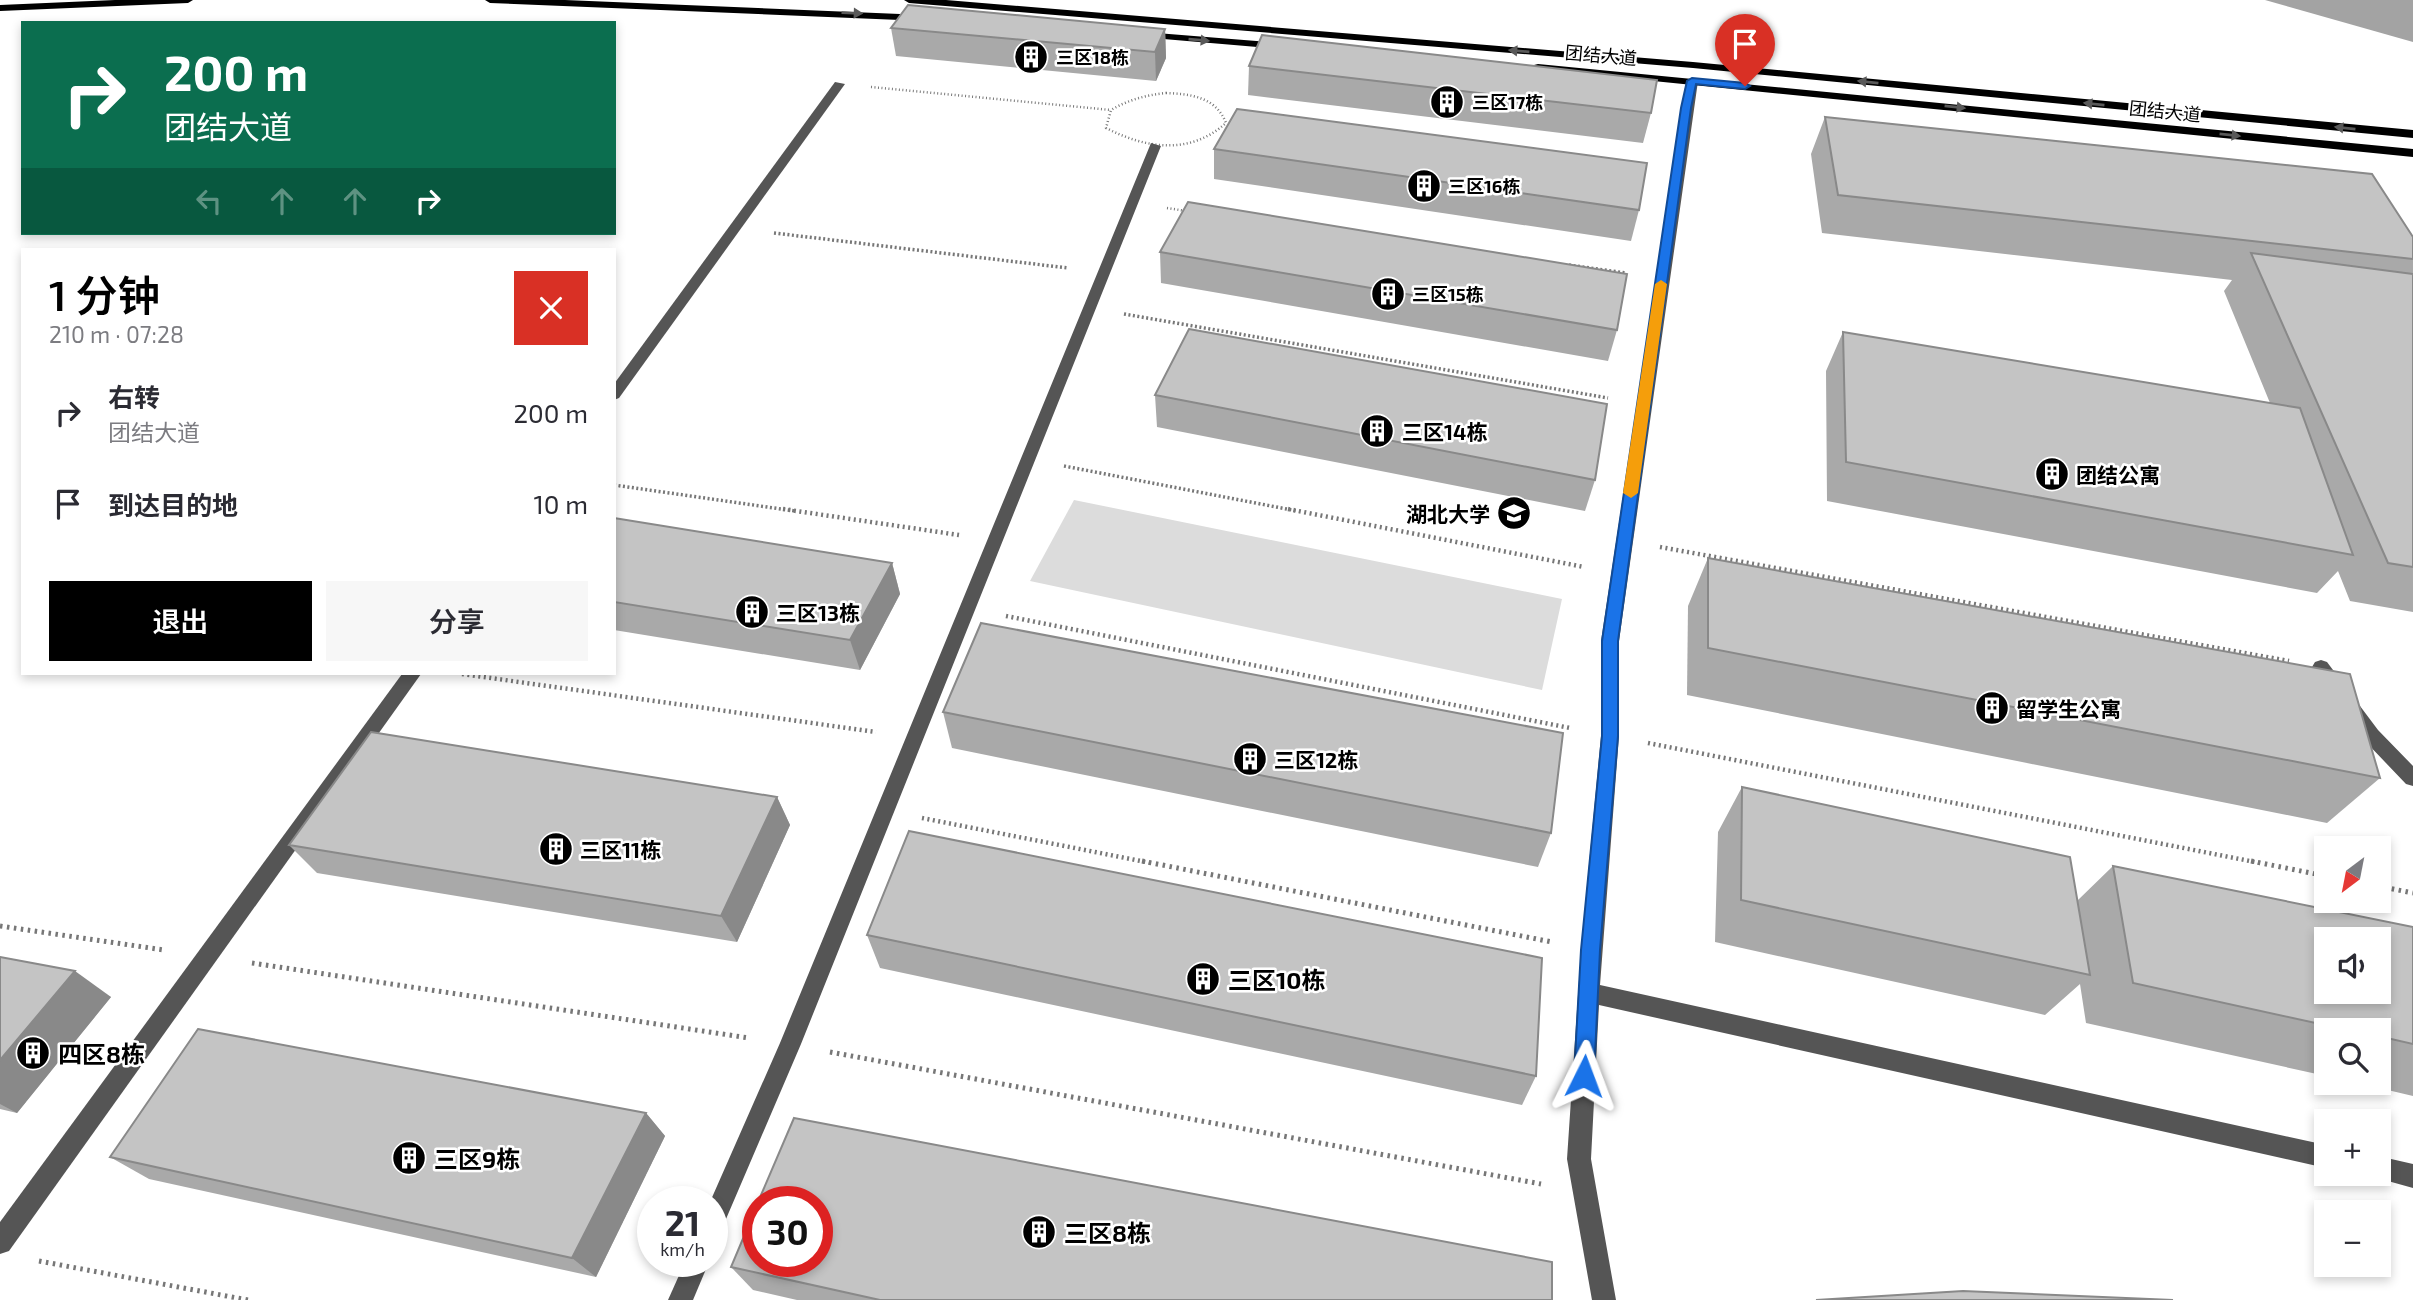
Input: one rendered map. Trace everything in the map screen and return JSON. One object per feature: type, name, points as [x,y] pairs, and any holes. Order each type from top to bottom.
[{"type":"main road","points":[[0,8],[188,0]]},
{"type":"main road","points":[[490,0],[942,19]]},
{"type":"main road","name":"团结大道","points":[[909,0],[1693,65],[2413,134]]},
{"type":"main road","points":[[1133,34],[1298,48]]},
{"type":"main road","name":"团结大道","points":[[1531,66],[2413,153]]},
{"type":"street","points":[[1604,1300],[1579,1159],[1591,950],[1610,736],[1610,641],[1692,81]]},
{"type":"street","points":[[616,392],[839,84]]},
{"type":"street","points":[[728,1188],[790,1044],[1154,146]]},
{"type":"street","points":[[2321,667],[2371,735],[2413,778]]},
{"type":"street","points":[[0,1242],[411,675]]},
{"type":"street","points":[[1589,993],[2314,1154]]},
{"type":"street","points":[[2391,1171],[2413,1176]]},
{"type":"street","points":[[680,1300],[690,1277]]},
{"type":"path","points":[[839,84],[1111,110]]},
{"type":"path","points":[[1131,203],[1186,211]]},
{"type":"path","points":[[735,228],[1103,273]]},
{"type":"path","points":[[1567,265],[1662,278]]},
{"type":"path","points":[[1089,308],[1643,405]]},
{"type":"path","points":[[1028,459],[1619,574]]},
{"type":"path","points":[[616,485],[995,540]]},
{"type":"path","points":[[1624,540],[2321,667]]},
{"type":"path","points":[[967,609],[2314,874]]},
{"type":"path","points":[[469,675],[915,738]]},
{"type":"path","points":[[885,810],[1591,950]]},
{"type":"path","points":[[2391,889],[2413,893]]},
{"type":"path","points":[[0,926],[790,1044],[1586,1192]]},
{"type":"path","points":[[26,1259],[248,1300]]},
{"type":"shaded area","points":[[2265,0],[2413,0],[2413,42]]},
{"type":"shaded area","points":[[1074,500],[1562,599],[1542,690],[1030,581]]},
{"type":"building","points":[[908,5],[1165,29],[1155,52],[891,28]]},
{"type":"building","points":[[1262,35],[1657,80],[1651,113],[1249,66]]},
{"type":"building","points":[[1237,109],[1647,163],[1639,210],[1214,149]]},
{"type":"building","points":[[1825,117],[2372,174],[2413,237],[2413,259],[1838,195]]},
{"type":"building","points":[[1188,202],[1627,274],[1617,330],[1160,252]]},
{"type":"building","points":[[2251,253],[2413,274],[2413,567],[2388,563]]},
{"type":"building","points":[[1189,329],[1607,404],[1595,480],[1155,395]]},
{"type":"building","name":"团结公寓","points":[[1843,332],[2300,408],[2353,555],[1846,462]]},
{"type":"building","name":"三区13栋","points":[[616,518],[892,563],[850,640],[616,602]]},
{"type":"building","points":[[1708,558],[2350,674],[2380,778],[1708,648]]},
{"type":"building","points":[[981,623],[1563,733],[1551,833],[943,712]]},
{"type":"building","name":"三区11栋","points":[[371,732],[777,797],[721,916],[289,845]]},
{"type":"building","points":[[1742,787],[2070,857],[2090,975],[1741,900]]},
{"type":"building","name":"三区10栋","points":[[909,831],[1542,958],[1536,1076],[867,935]]},
{"type":"building","points":[[2113,866],[2314,907],[2314,914],[2349,914],[2413,927],[2413,1044],[2391,1039],[2391,1018],[2314,1018],[2314,1023],[2133,983]]},
{"type":"building","points":[[0,957],[75,971],[0,1060]]},
{"type":"building","name":"三区9栋","points":[[198,1029],[646,1113],[572,1258],[110,1157]]},
{"type":"building","name":"三区8栋","points":[[794,1118],[1552,1262],[1552,1300],[880,1300],[776,1277],[833,1277],[833,1186],[765,1186]]},
{"type":"building","name":"三区8栋","points":[[742,1241],[742,1269],[731,1267]]},
{"type":"building","points":[[1963,1291],[2173,1300],[1816,1300]]},
{"type":"slow traffic","points":[[1631,493],[1661,284]]},
{"type":"place","name":"三区18栋","points":[[1031,57]]},
{"type":"place","name":"三区17栋","points":[[1447,102]]},
{"type":"place","name":"三区16栋","points":[[1424,186]]},
{"type":"place","name":"三区15栋","points":[[1388,294]]},
{"type":"place","name":"三区14栋","points":[[1377,431]]},
{"type":"place","name":"团结公寓","points":[[2052,474]]},
{"type":"place","name":"湖北大学","points":[[1514,513]]},
{"type":"place","name":"三区13栋","points":[[752,612]]},
{"type":"place","name":"留学生公寓","points":[[1992,708]]},
{"type":"place","name":"三区12栋","points":[[1250,759]]},
{"type":"place","name":"三区11栋","points":[[556,849]]},
{"type":"place","name":"三区10栋","points":[[1203,979]]},
{"type":"place","name":"四区8栋","points":[[33,1053]]},
{"type":"place","name":"三区9栋","points":[[409,1158]]},
{"type":"place","name":"三区8栋","points":[[1039,1232]]},
{"type":"route","points":[[1584,1076],[1591,950],[1610,736],[1610,641],[1686,108],[1692,81],[1745,86]]}]
